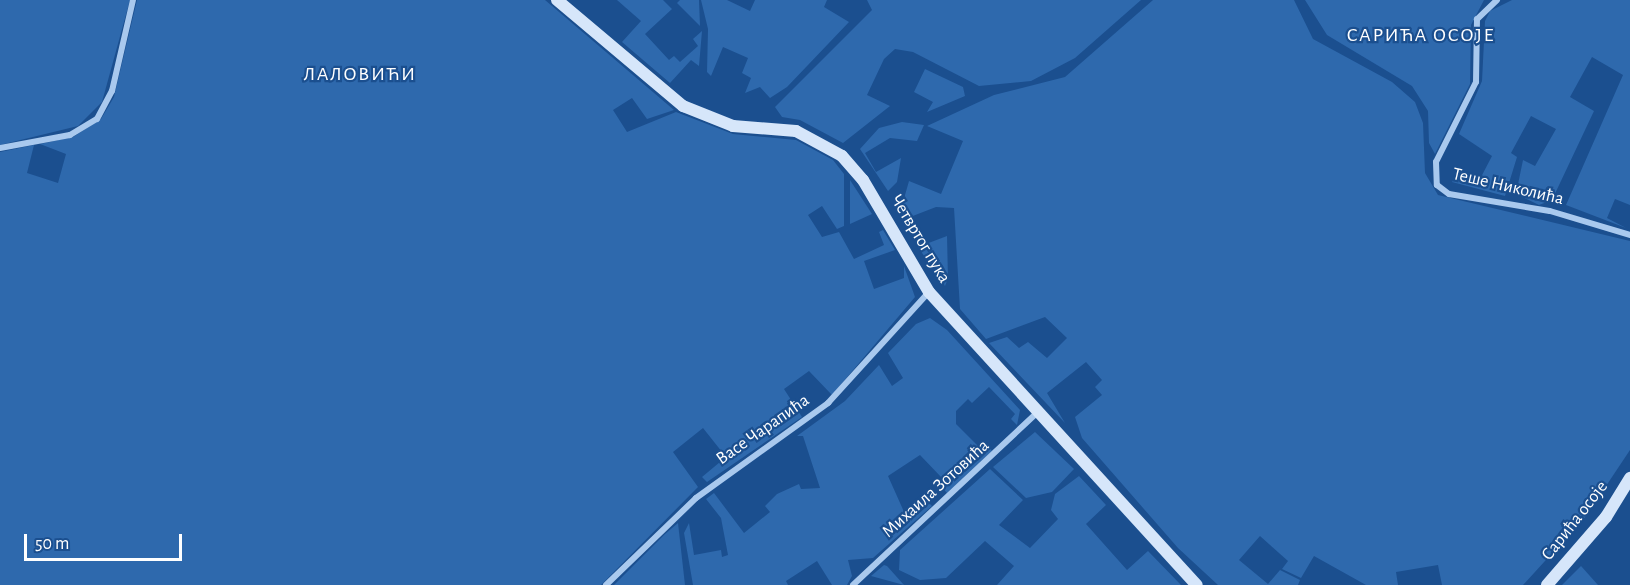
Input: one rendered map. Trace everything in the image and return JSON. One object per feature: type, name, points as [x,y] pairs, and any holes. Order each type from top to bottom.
[{"type":"street","points":[[0,148],[70,135],[97,119],[111,91],[133,0]]},
{"type":"street","name":"Четвртог пука","points":[[557,0],[683,106],[733,126],[796,131],[839,153],[863,180],[929,292],[1037,413],[1197,585]]},
{"type":"street","name":"Теше Николића","points":[[1497,0],[1477,19],[1476,82],[1437,162],[1437,185],[1449,194],[1550,211],[1630,235]]},
{"type":"street","name":"Васе Чарапића","points":[[606,585],[696,498],[849,384],[929,292]]},
{"type":"street","name":"Михаила Зотовића","points":[[854,585],[1037,413]]},
{"type":"street","name":"Сарића осоје","points":[[1546,585],[1606,517],[1630,478]]},
{"type":"shaded area","points":[[0,0],[130,0],[102,102],[78,126],[0,145]]},
{"type":"shaded area","points":[[137,0],[545,0],[674,110],[647,119],[632,98],[613,110],[627,132],[676,112],[733,134],[796,140],[833,160],[844,174],[844,226],[837,229],[822,206],[808,215],[822,237],[839,232],[854,259],[884,245],[879,232],[883,230],[895,250],[864,261],[874,289],[904,278],[904,266],[915,297],[832,395],[809,371],[784,389],[802,417],[707,482],[702,477],[726,457],[703,428],[673,452],[698,487],[601,585],[0,585],[0,152],[34,145],[27,173],[58,183],[66,154],[40,144],[73,137],[101,119],[114,97]]},
{"type":"shaded area","points":[[617,0],[663,0],[672,9],[645,34],[669,60],[674,56],[680,62],[698,46],[693,39],[702,31],[699,66],[691,60],[670,83],[622,42],[641,21]]},
{"type":"shaded area","points":[[680,0],[699,0],[700,26],[677,3]]},
{"type":"shaded area","points":[[701,0],[727,0],[750,11],[755,0],[827,0],[824,7],[849,22],[787,87],[770,98],[760,87],[745,93],[751,78],[742,73],[748,58],[723,47],[711,76],[707,72],[708,29]]},
{"type":"shaded area","points":[[867,0],[1141,0],[1075,58],[1031,81],[979,86],[913,52],[895,49],[884,59],[867,95],[890,106],[843,143],[800,120],[782,117],[775,107],[872,10]]},
{"type":"shaded area","points":[[1153,0],[1294,0],[1313,39],[1392,82],[1415,102],[1423,123],[1425,173],[1438,195],[1630,241],[1630,450],[1586,516],[1523,585],[1442,585],[1438,565],[1396,572],[1398,585],[1366,585],[1314,556],[1301,578],[1282,569],[1288,561],[1260,536],[1239,560],[1268,584],[1280,570],[1300,580],[1298,585],[1218,585],[1178,548],[1082,438],[1075,417],[1102,395],[1095,387],[1102,380],[1086,362],[1047,393],[1065,423],[989,343],[1007,337],[1019,348],[1028,342],[1047,358],[1067,338],[1045,317],[986,339],[960,309],[954,208],[936,207],[905,219],[901,209],[909,181],[941,194],[963,141],[927,126],[994,95],[1065,77]]},
{"type":"shaded area","points":[[1305,0],[1484,0],[1471,25],[1470,84],[1435,154],[1429,143],[1428,111],[1412,86],[1327,35]]},
{"type":"shaded area","points":[[1512,0],[1630,0],[1630,205],[1615,199],[1607,218],[1626,228],[1566,205],[1623,75],[1592,57],[1570,97],[1594,111],[1552,200],[1539,205],[1516,194],[1523,160],[1535,166],[1556,129],[1531,116],[1511,153],[1517,157],[1505,196],[1452,182],[1459,169],[1480,179],[1492,156],[1459,134],[1482,81],[1485,21],[1490,11]]},
{"type":"shaded area","points":[[925,69],[963,87],[965,96],[927,112],[933,102],[914,92]]},
{"type":"shaded area","points":[[902,122],[924,125],[917,141],[890,138],[865,153],[876,172],[901,158],[897,182],[888,191],[860,149],[879,128]]},
{"type":"shaded area","points":[[850,180],[872,214],[850,224]]},
{"type":"shaded area","points":[[947,236],[948,278],[945,286],[918,247]]},
{"type":"shaded area","points":[[930,318],[947,330],[1020,410],[1017,425],[1011,419],[1015,414],[989,387],[972,403],[968,399],[956,411],[956,424],[979,447],[985,442],[992,451],[947,493],[938,483],[942,478],[920,455],[888,476],[905,514],[924,498],[932,506],[873,558],[848,560],[852,576],[847,585],[832,585],[817,561],[786,581],[788,585],[693,585],[684,533],[689,523],[694,555],[721,550],[722,557],[728,555],[721,518],[706,499],[714,493],[744,533],[770,512],[765,506],[777,494],[799,484],[801,489],[820,488],[803,436],[797,436],[845,401],[879,365],[892,386],[903,378],[888,353],[916,324]]},
{"type":"shaded area","points":[[1035,432],[1074,469],[1052,492],[1026,498],[993,467]]},
{"type":"shaded area","points":[[990,469],[1023,500],[999,525],[1030,548],[1058,519],[1051,510],[1055,494],[1079,476],[1106,505],[1086,524],[1127,570],[1148,551],[1181,585],[997,585],[1014,566],[985,541],[946,578],[920,580],[899,570],[900,550]]},
{"type":"shaded area","points":[[678,523],[685,585],[614,585],[665,534]]},
{"type":"shaded area","points":[[884,565],[887,566],[904,585],[871,576]]},
{"type":"shaded area","points":[[1581,566],[1598,585],[1562,585]]},
{"type":"district","name":"САРИЋА ОСОЈЕ","points":[[1421,35]]},
{"type":"district","name":"ЛАЛОВИЋИ","points":[[360,74]]}]
